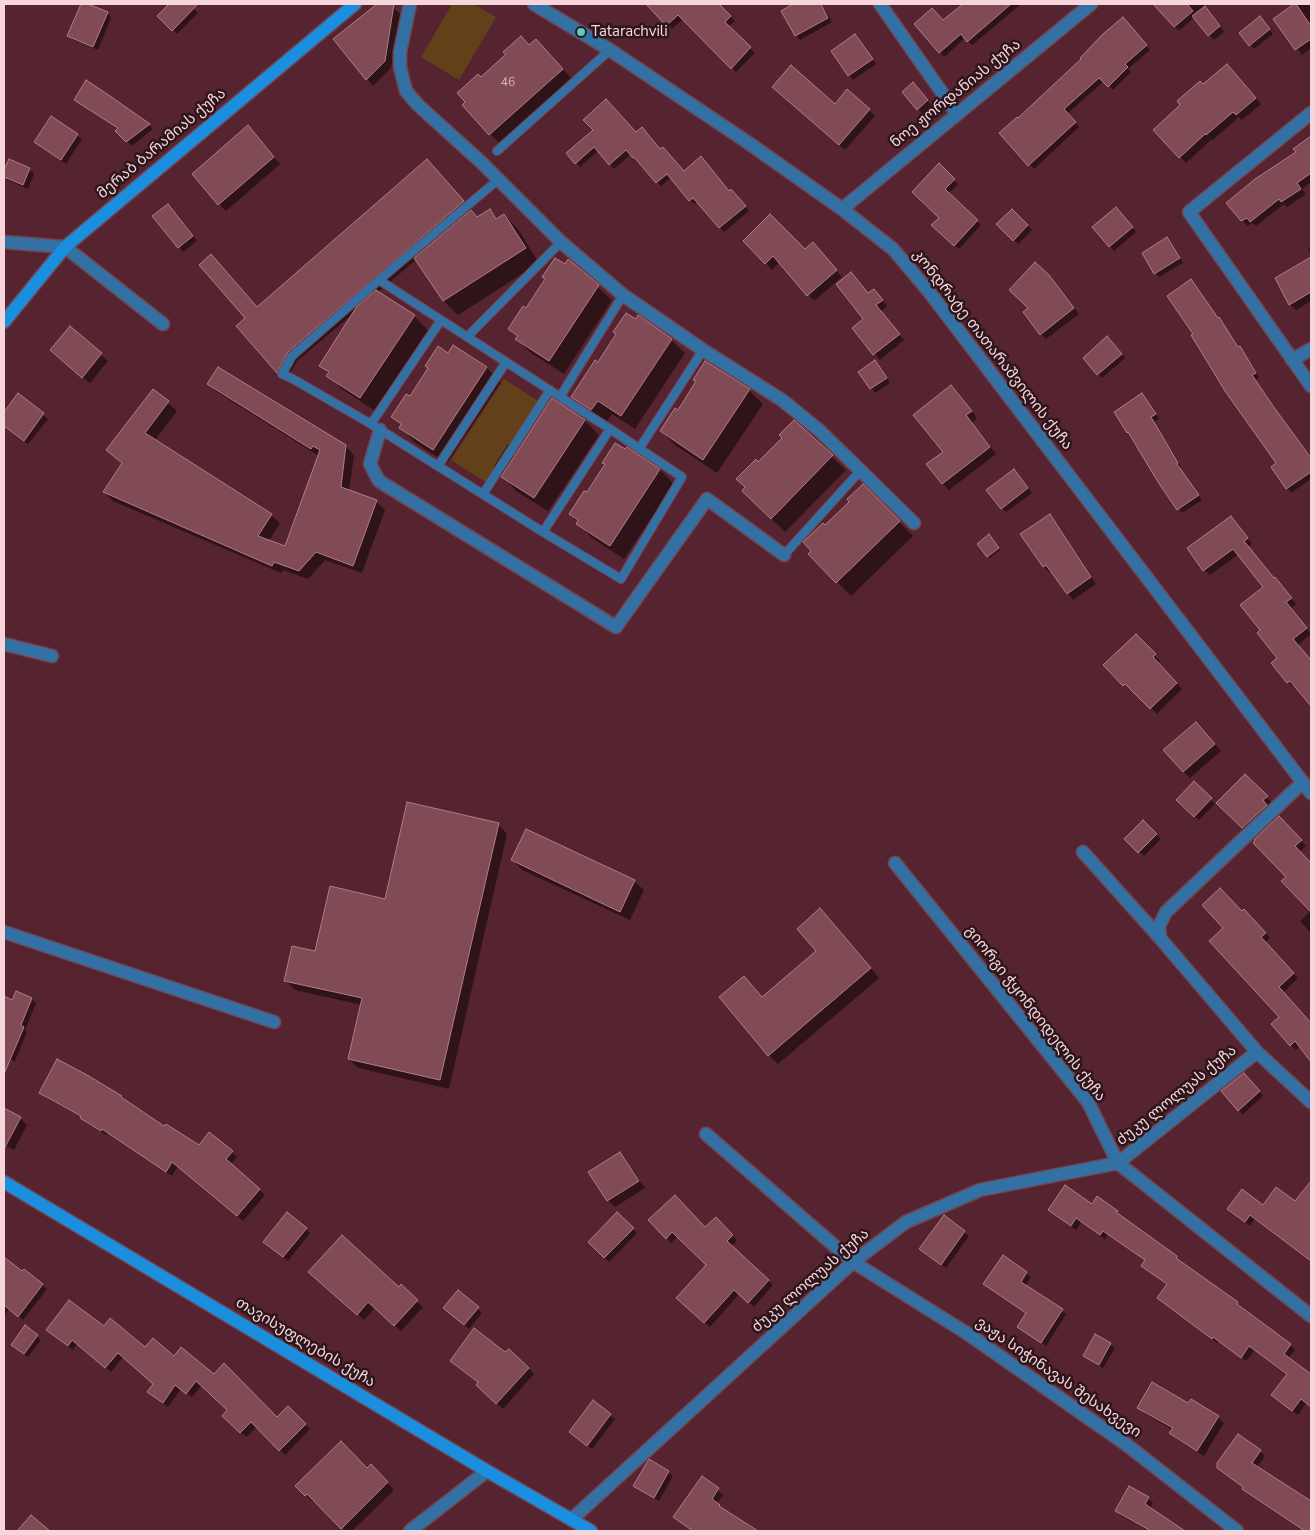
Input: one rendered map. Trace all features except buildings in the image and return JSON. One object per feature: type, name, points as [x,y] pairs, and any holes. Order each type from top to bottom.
[{"type":"main road","name":"მერაბ ბარამიას ქუჩა","points":[[4,322],[65,247],[355,4]]},
{"type":"main road","name":"თავისუფლების ქუჩა","points":[[4,1182],[590,1531]]},
{"type":"street","points":[[410,4],[400,52],[402,78],[406,91],[418,105],[499,179],[561,242],[624,295],[702,350],[782,400],[820,431],[914,523]]},
{"type":"street","name":"კონდრატე თათარაშვილის ქუჩა","points":[[534,4],[610,50],[842,209],[893,250],[930,293],[1311,793]]},
{"type":"street","points":[[880,4],[957,114]]},
{"type":"street","name":"ნოე ჟორდანიას ქუჩა","points":[[842,209],[1091,4]]},
{"type":"street","points":[[1311,113],[1190,212],[1311,386]]},
{"type":"street","points":[[4,242],[65,247],[163,324]]},
{"type":"street","points":[[1292,360],[1311,350]]},
{"type":"street","points":[[376,427],[370,464],[379,481],[616,627],[707,499],[784,555]]},
{"type":"street","points":[[4,644],[52,656]]},
{"type":"street","points":[[1160,938],[1159,926],[1166,912],[1303,782]]},
{"type":"street","name":"ძუკუ ლოლუას ქუჩა","points":[[572,1519],[853,1262],[906,1222],[980,1190],[1118,1163],[1258,1052],[1083,852]]},
{"type":"street","name":"გიორგი ჭყონდიდელის ქუჩა","points":[[894,863],[1088,1102],[1118,1163],[1311,1316]]},
{"type":"street","points":[[4,932],[274,1022]]},
{"type":"street","points":[[1258,1052],[1311,1102]]},
{"type":"street","name":"ვაჟა სიჭინავას შესახვევი","points":[[706,1134],[853,1262],[968,1334],[1128,1445],[1237,1531]]},
{"type":"street","points":[[410,1531],[487,1471]]},
{"type":"lane","points":[[497,151],[610,50]]},
{"type":"lane","points":[[379,280],[682,477],[621,579],[376,427],[282,374],[292,356],[379,280],[499,179]]},
{"type":"lane","points":[[467,337],[561,242]]},
{"type":"lane","points":[[560,397],[624,295]]},
{"type":"lane","points":[[376,427],[441,320]]},
{"type":"lane","points":[[639,449],[702,350]]},
{"type":"lane","points":[[438,466],[506,362]]},
{"type":"lane","points":[[483,494],[550,390]]},
{"type":"lane","points":[[543,532],[610,429]]},
{"type":"lane","points":[[784,555],[861,470]]},
{"type":"shaded area","points":[[452,4],[473,4],[496,17],[459,80],[421,57]]},
{"type":"shaded area","points":[[504,379],[538,401],[486,482],[451,460]]},
{"type":"place","name":"Tatarachvili","points":[[581,32]]}]
